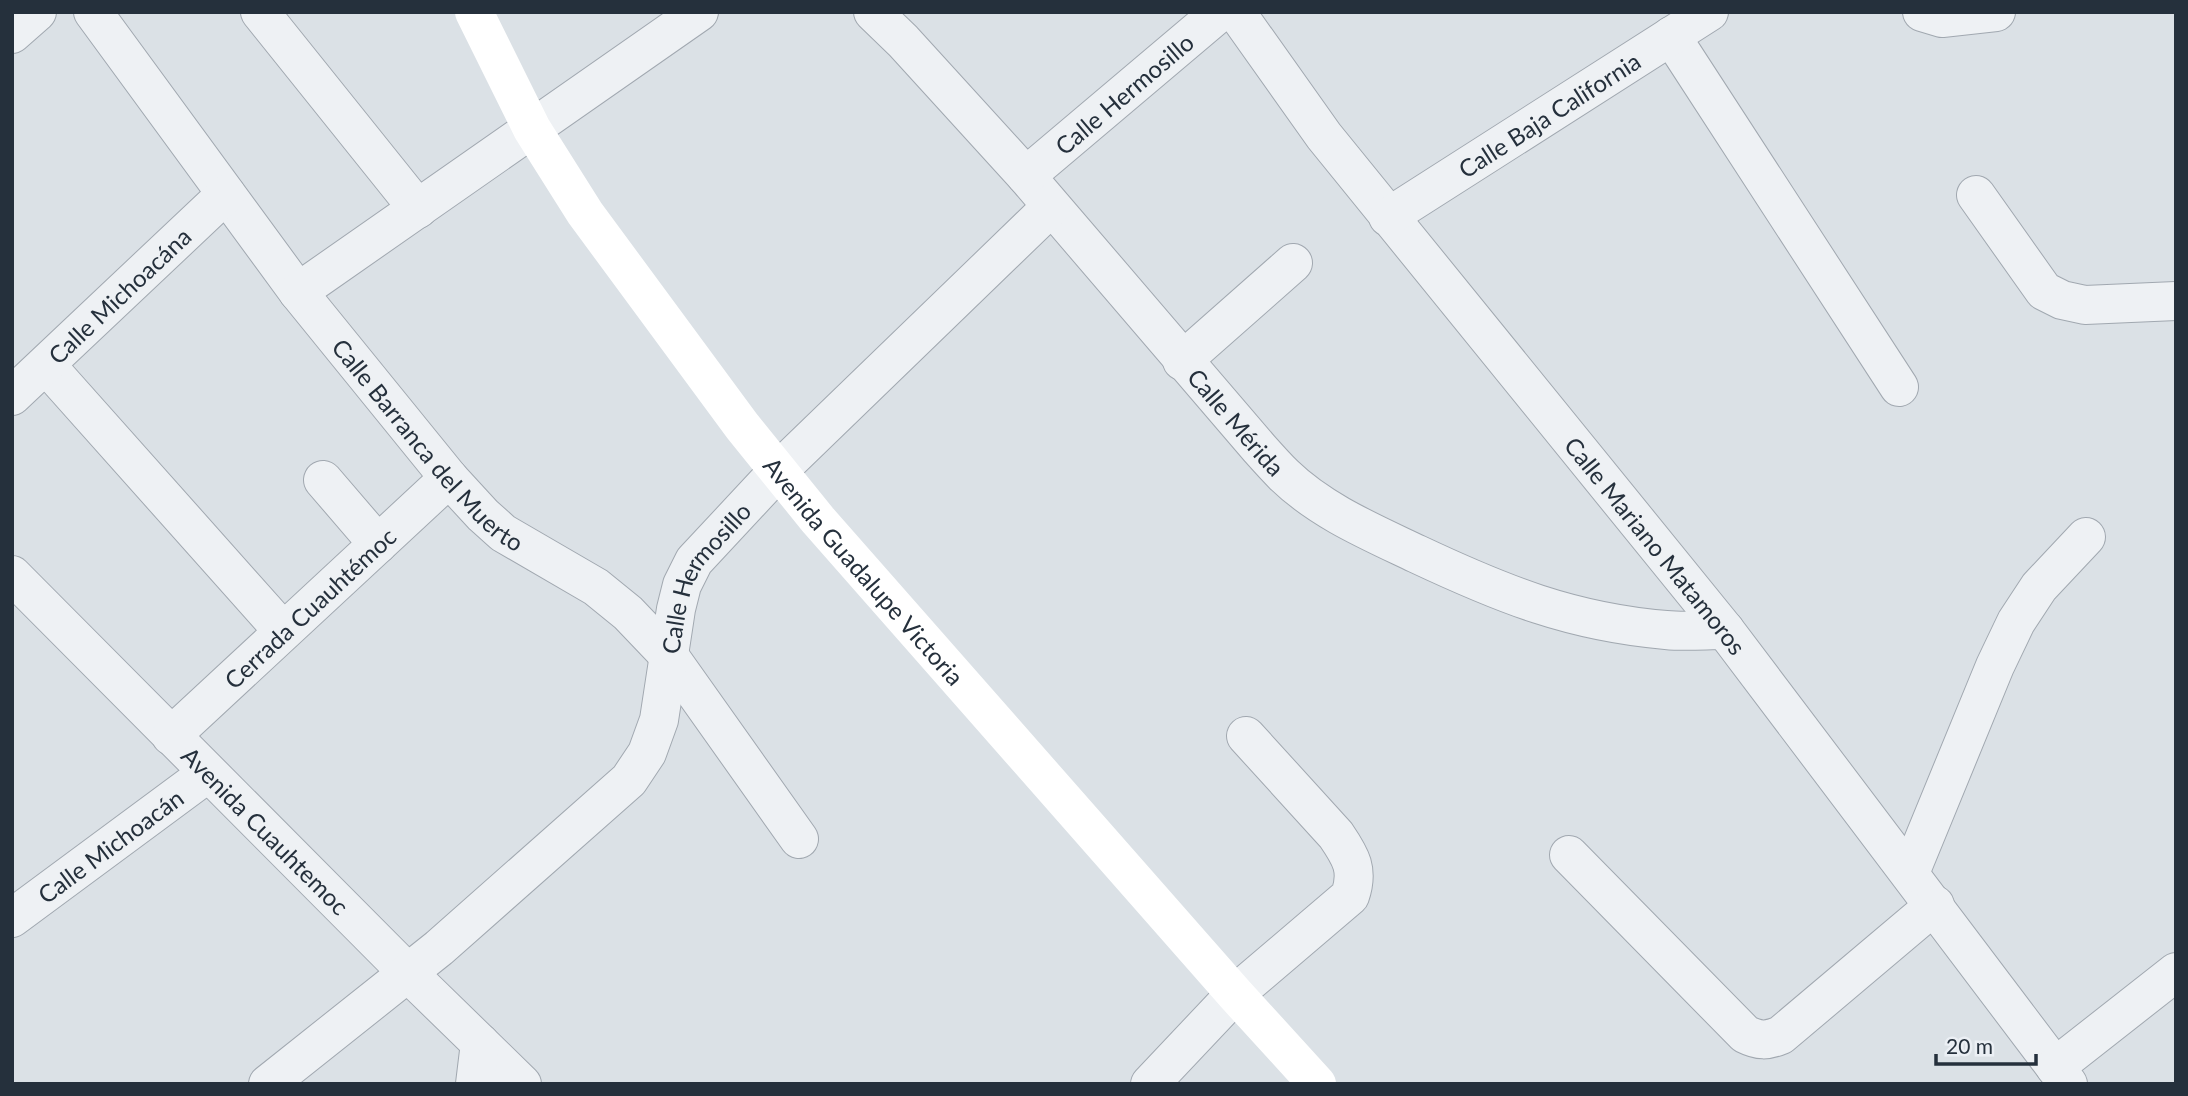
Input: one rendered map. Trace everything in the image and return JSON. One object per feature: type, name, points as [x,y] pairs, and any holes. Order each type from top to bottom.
[{"type":"main road","name":"Avenida Guadalupe Victoria","points":[[474,12],[532,129],[585,213],[778,471],[818,520],[1317,1084]]},
{"type":"street","points":[[12,34],[37,12]]},
{"type":"street","name":"Calle Barranca del Muerto","points":[[93,12],[298,292],[449,478],[482,515],[503,533],[596,587],[628,613],[670,657],[799,839]]},
{"type":"street","points":[[260,12],[418,209]]},
{"type":"street","points":[[298,292],[699,12]]},
{"type":"street","name":"Calle Mérida","points":[[873,12],[1027,176],[1285,477],[1314,499],[1348,520],[1478,583],[1545,608],[1601,622],[1669,631],[1725,630]]},
{"type":"street","name":"Calle Hermosillo","points":[[1027,176],[1220,12]]},
{"type":"street","name":"Calle Mariano Matamoros","points":[[1236,12],[1324,136],[1388,217],[1725,630],[2061,1075]]},
{"type":"street","name":"Calle Baja California","points":[[1388,217],[1709,12]]},
{"type":"street","points":[[1922,12],[1942,18],[1996,12]]},
{"type":"street","points":[[1671,36],[1899,387]]},
{"type":"street","name":"Calle Michoacána","points":[[12,396],[226,194]]},
{"type":"street","points":[[1976,195],[2044,291],[2062,300],[2085,305],[2176,301]]},
{"type":"street","name":"Calle Hermosillo","points":[[268,1084],[476,916],[629,780],[647,753],[659,720],[676,609],[682,585],[694,561],[778,471],[1051,207]]},
{"type":"street","points":[[1182,360],[1293,263]]},
{"type":"street","points":[[46,365],[284,631]]},
{"type":"street","name":"Cerrada Cuauhtémoc","points":[[171,736],[449,478]]},
{"type":"street","points":[[323,480],[378,544]]},
{"type":"street","points":[[1910,873],[1995,666],[2016,622],[2039,587],[2086,537]]},
{"type":"street","name":"Avenida Cuauhtemoc","points":[[12,575],[522,1084]]},
{"type":"street","points":[[1150,1084],[1235,994],[1339,907],[1350,896],[1355,882],[1354,867],[1336,835],[1246,736]]},
{"type":"street","name":"Calle Michoacán","points":[[12,918],[208,773]]},
{"type":"street","points":[[1569,855],[1745,1034],[1757,1041],[1770,1040],[1781,1035],[1934,905]]},
{"type":"street","points":[[2061,1075],[2176,972]]},
{"type":"street","points":[[475,1084],[480,1043]]}]
